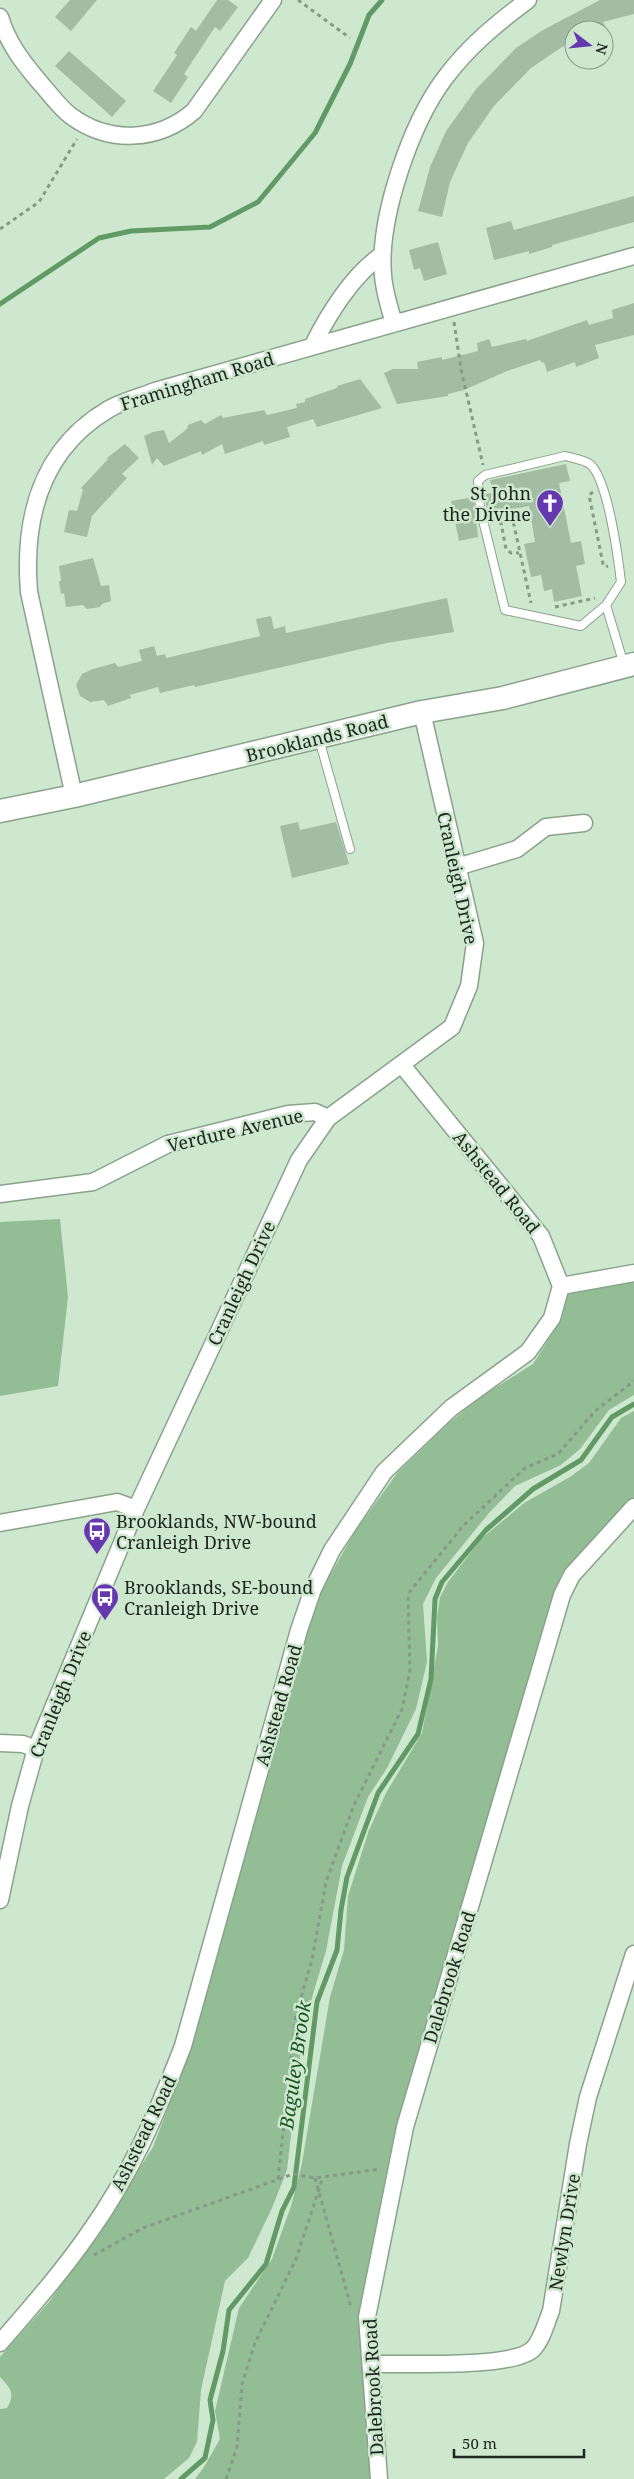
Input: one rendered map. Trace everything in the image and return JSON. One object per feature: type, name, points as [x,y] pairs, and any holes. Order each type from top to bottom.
[{"type":"street","points":[[0,17],[10,44],[23,63],[69,114],[85,125],[119,135],[137,136],[162,132],[179,124],[206,96],[273,0]]},
{"type":"street","points":[[394,323],[385,293],[382,255],[389,212],[401,172],[424,111],[444,79],[467,52],[484,34],[528,0]]},
{"type":"street","points":[[313,345],[333,310],[362,273],[382,255]]},
{"type":"street","name":"Framingham Road","points":[[74,796],[29,592],[26,560],[30,521],[43,481],[67,445],[85,426],[110,408],[155,391],[634,256]]},
{"type":"street","name":"Brooklands Road","points":[[0,811],[74,796],[422,712],[503,698],[629,665]]},
{"type":"street","name":"Cranleigh Drive","points":[[0,1900],[20,1806],[36,1749],[136,1509],[299,1160],[328,1118],[452,1027],[469,986],[475,943],[422,712]]},
{"type":"street","points":[[457,867],[517,849],[546,827],[584,823]]},
{"type":"street","name":"Ashstead Road","points":[[0,2343],[56,2278],[90,2232],[129,2167],[158,2111],[183,2046],[313,1588],[332,1550],[384,1472],[451,1408],[528,1352],[552,1318],[562,1286],[541,1236],[402,1065]]},
{"type":"street","name":"Verdure Avenue","points":[[0,1194],[93,1182],[168,1144],[270,1118],[288,1114],[315,1112],[328,1118]]},
{"type":"street","points":[[562,1286],[634,1273]]},
{"type":"street","points":[[0,1523],[117,1502],[136,1509]]},
{"type":"street","name":"Dalebrook Road","points":[[378,2479],[367,2317],[405,2127],[562,1595],[572,1576],[634,1507]]},
{"type":"street","points":[[0,1743],[23,1744],[36,1749]]},
{"type":"street","name":"Newlyn Drive","points":[[371,2364],[499,2361],[521,2357],[534,2348],[551,2311],[578,2144],[588,2097],[634,1954]]},
{"type":"lane","points":[[565,456],[590,464],[602,482],[618,557],[621,582],[606,605],[581,626],[505,610],[480,508],[478,481],[485,475],[565,456]]},
{"type":"lane","points":[[606,605],[629,665]]},
{"type":"lane","points":[[319,737],[350,849]]},
{"type":"path","points":[[298,0],[350,38]]},
{"type":"path","points":[[0,229],[39,202],[85,125]]},
{"type":"path","points":[[452,307],[461,369],[485,475]]},
{"type":"path","points":[[591,492],[590,495],[605,566]]},
{"type":"path","points":[[510,506],[533,609]]},
{"type":"path","points":[[499,517],[511,514]]},
{"type":"path","points":[[499,523],[501,523],[506,549],[511,553],[519,553]]},
{"type":"path","points":[[551,608],[614,594]]},
{"type":"path","points":[[278,2179],[296,2014],[312,1960],[326,1882],[354,1805],[402,1710],[410,1671],[408,1594],[470,1519],[525,1468],[558,1454],[595,1412],[634,1381]]},
{"type":"path","points":[[87,2259],[143,2228],[293,2174],[315,2178],[398,2167]]},
{"type":"path","points":[[226,2479],[236,2447],[242,2384],[252,2351],[277,2295],[296,2259],[323,2177]]},
{"type":"path","points":[[315,2178],[354,2316]]},
{"type":"green space","points":[[60,1219],[68,1297],[58,1386],[0,1396],[0,1222]]},
{"type":"green space","points":[[634,1277],[634,1395],[609,1410],[580,1449],[561,1465],[515,1486],[489,1513],[436,1578],[423,1604],[427,1662],[416,1709],[387,1768],[368,1797],[342,1866],[326,1951],[302,2041],[287,2170],[272,2208],[248,2258],[225,2281],[201,2390],[197,2442],[189,2458],[164,2479],[0,2479],[0,2409],[7,2408],[10,2403],[11,2391],[0,2377],[0,2357],[49,2302],[109,2216],[153,2147],[191,2048],[299,1658],[323,1588],[354,1533],[398,1472],[451,1421],[482,1396],[533,1364],[559,1323],[566,1291]]},
{"type":"green space","points":[[634,1411],[634,1497],[561,1575],[426,2033],[362,2355],[370,2479],[195,2479],[220,2439],[215,2411],[239,2308],[272,2259],[291,2206],[302,2163],[330,1997],[344,1950],[348,1896],[369,1830],[386,1793],[422,1733],[438,1646],[437,1617],[440,1597],[448,1582],[481,1539],[524,1503],[570,1477],[589,1463],[621,1418]]},
{"type":"building","points":[[70,0],[97,0],[71,31],[55,17]]},
{"type":"building","points":[[217,0],[228,0],[238,7],[220,31],[215,27],[184,74],[188,77],[171,103],[153,91],[177,55],[174,53],[191,27],[196,31]]},
{"type":"building","points":[[600,0],[634,0],[634,14],[611,20],[564,20],[564,46],[531,68],[494,106],[468,143],[450,182],[442,217],[418,211],[430,167],[446,131],[477,88],[516,48],[543,30]]},
{"type":"building","points":[[69,51],[126,101],[112,117],[55,66]]},
{"type":"building","points":[[634,196],[634,222],[552,245],[552,247],[529,254],[529,251],[494,260],[486,228],[511,221],[514,230]]},
{"type":"building","points":[[438,242],[447,274],[424,281],[420,268],[414,270],[409,250]]},
{"type":"building","points":[[634,303],[634,335],[595,345],[599,358],[576,367],[575,362],[547,372],[544,362],[542,363],[540,360],[507,371],[464,390],[448,394],[448,396],[397,404],[384,373],[393,369],[418,369],[417,362],[442,357],[442,360],[478,351],[477,343],[489,339],[492,347],[526,339],[527,341],[587,320],[589,325],[613,318],[612,310]]},
{"type":"building","points":[[360,379],[382,408],[317,427],[313,419],[287,427],[290,437],[264,445],[263,441],[225,454],[222,444],[202,455],[201,451],[164,466],[157,458],[152,465],[144,436],[153,432],[164,430],[169,443],[187,429],[188,425],[201,420],[205,424],[221,415],[223,418],[264,410],[267,415],[297,408],[296,404],[305,402],[305,399]]},
{"type":"building","points":[[125,444],[139,458],[122,474],[127,478],[92,516],[87,537],[64,532],[69,510],[77,511],[83,490],[81,488],[107,458]]},
{"type":"building","name":"St John the Divine","points":[[566,464],[570,481],[559,483],[571,543],[581,541],[585,564],[576,566],[582,596],[554,602],[552,589],[544,591],[541,575],[531,577],[524,544],[535,542],[529,506],[487,514],[485,494],[493,493],[490,480]]},
{"type":"building","points":[[474,497],[478,537],[459,541],[451,501]]},
{"type":"building","points":[[93,558],[101,586],[109,585],[111,601],[102,604],[100,607],[87,609],[83,605],[66,607],[64,593],[61,594],[59,566]]},
{"type":"building","points":[[447,598],[454,632],[387,643],[195,687],[194,685],[160,693],[158,687],[130,695],[131,698],[108,706],[104,700],[90,702],[80,696],[76,685],[82,674],[93,669],[115,663],[118,667],[142,661],[139,650],[154,646],[157,656],[165,654],[166,658],[260,636],[256,619],[271,616],[274,629],[285,626],[286,633]]},
{"type":"building","points":[[298,822],[300,830],[336,822],[349,864],[292,878],[280,826]]},
{"type":"waterway","points":[[0,304],[99,238],[131,231],[210,227],[258,202],[315,133],[350,64],[369,15],[382,0]]},
{"type":"waterway","name":"Baguley Brook","points":[[181,2479],[205,2458],[213,2420],[210,2400],[223,2351],[229,2310],[266,2264],[282,2211],[294,2187],[317,2002],[337,1950],[347,1877],[378,1793],[418,1734],[431,1679],[435,1599],[442,1582],[486,1530],[533,1489],[581,1460],[612,1417],[634,1404]]},
{"type":"place","name":"St John the Divine","points":[[550,527]]},
{"type":"place","name":"Brooklands, NW-bound Cranleigh Drive","points":[[97,1555]]},
{"type":"place","name":"Brooklands, SE-bound Cranleigh Drive","points":[[105,1621]]}]
